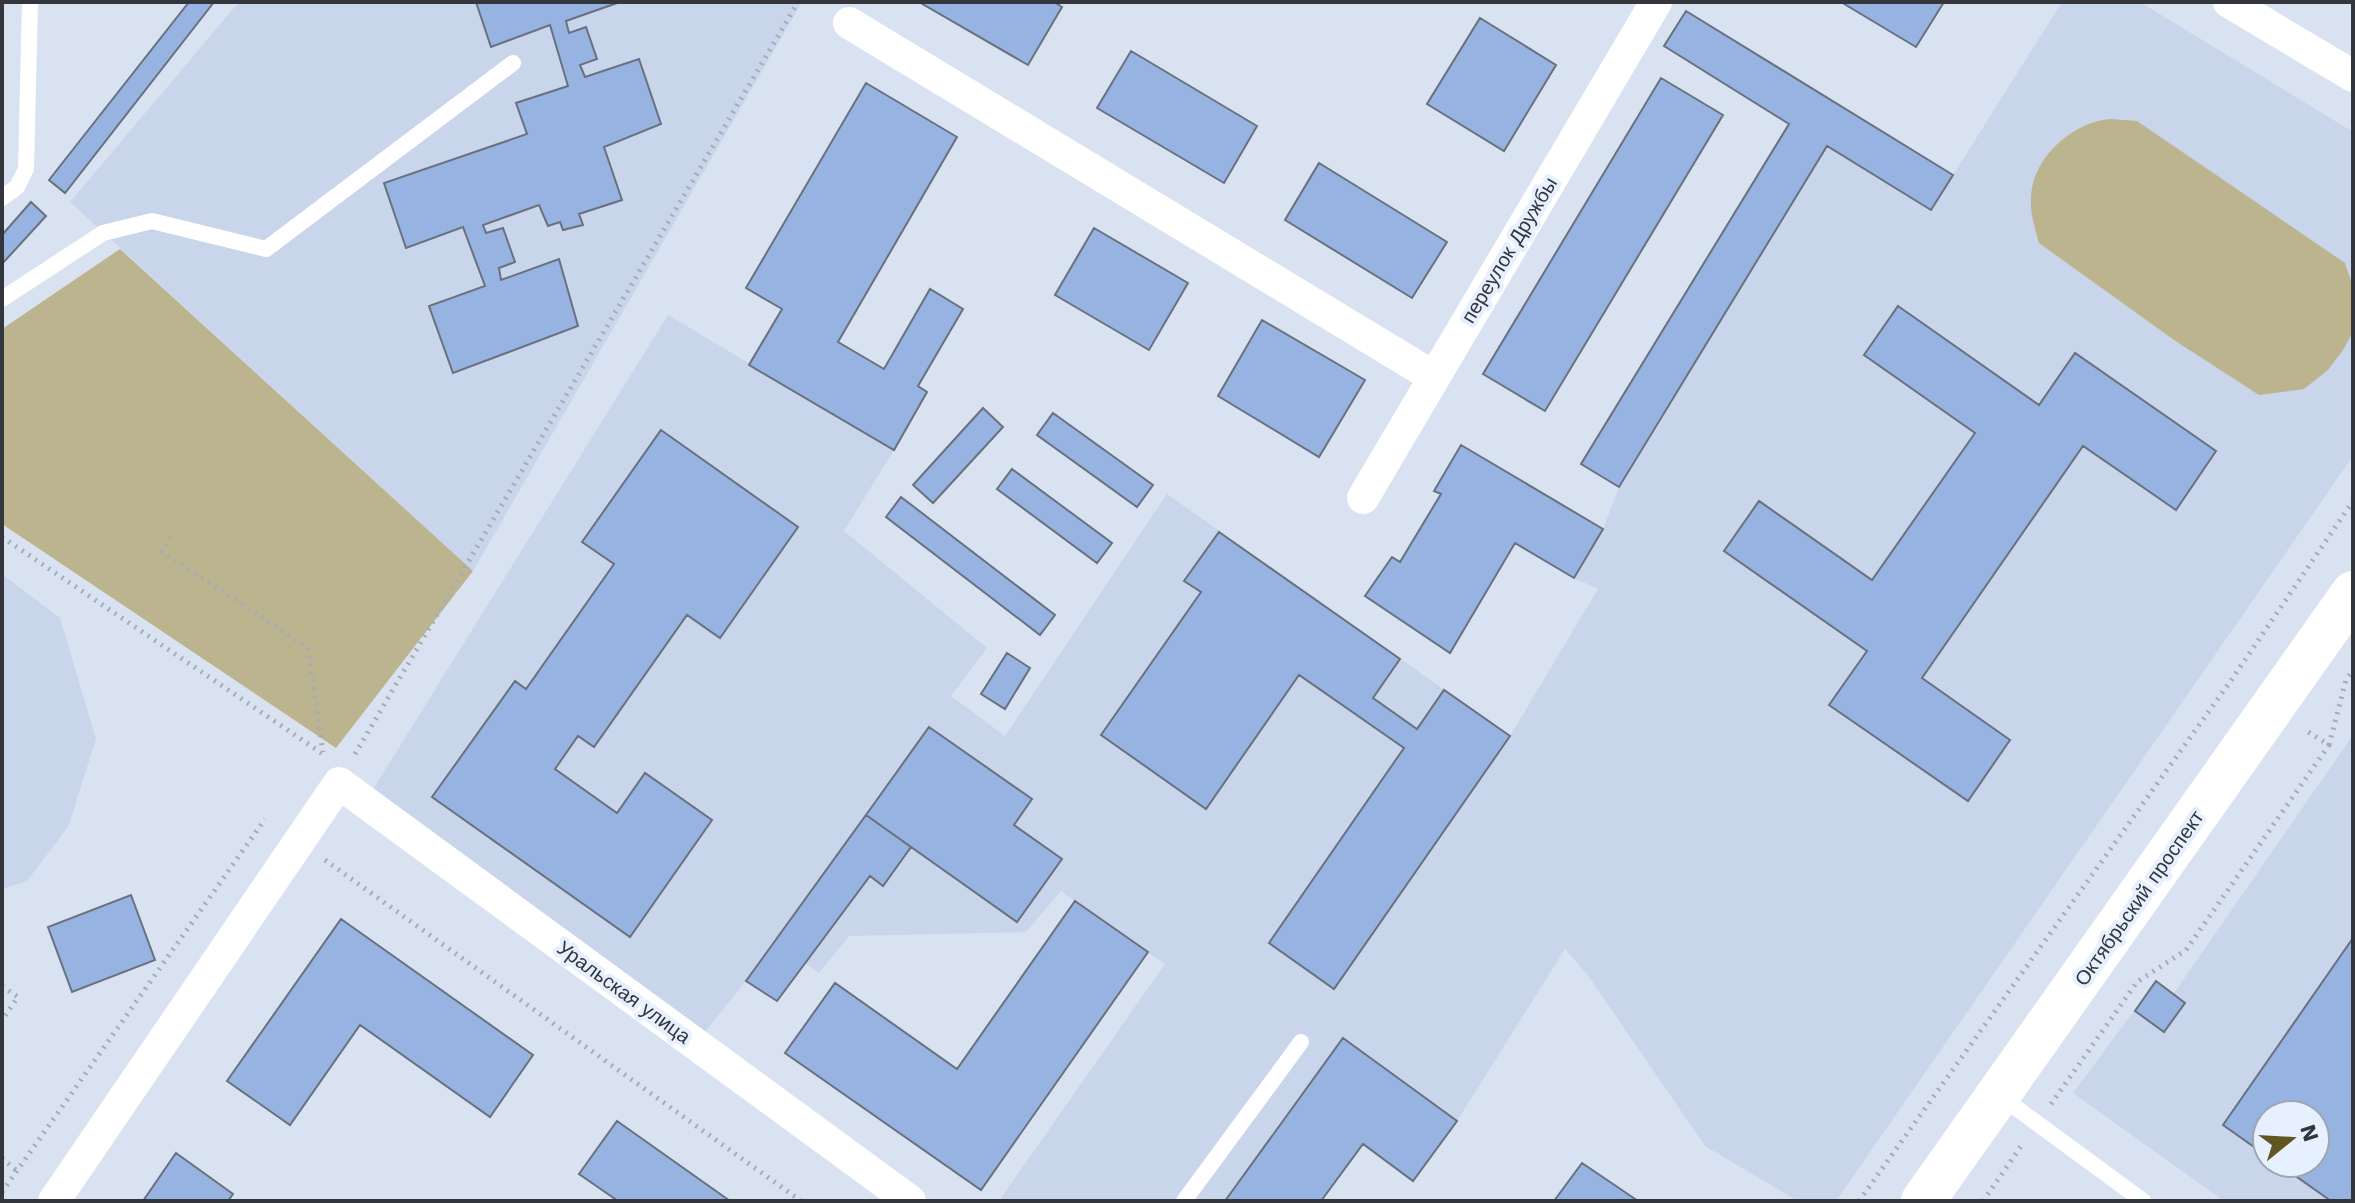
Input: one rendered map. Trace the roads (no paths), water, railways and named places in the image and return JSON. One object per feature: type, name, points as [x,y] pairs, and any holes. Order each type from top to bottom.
[{"type":"main road","name":"Октябрьский проспект","points":[[1923,1201],[2353,593]]},
{"type":"street","name":"переулок Дружбы","points":[[1363,498],[1656,2]]},
{"type":"street","points":[[2229,2],[2353,76]]},
{"type":"street","points":[[849,23],[1434,377]]},
{"type":"street","name":"Уральская улица","points":[[54,1201],[339,783],[910,1201]]},
{"type":"lane","points":[[2,198],[17,187],[26,169],[30,2]]},
{"type":"lane","points":[[2,299],[103,233],[152,221],[266,249],[513,63]]},
{"type":"lane","points":[[1184,1201],[1301,1042]]},
{"type":"lane","points":[[1998,1095],[2143,1201]]}]
